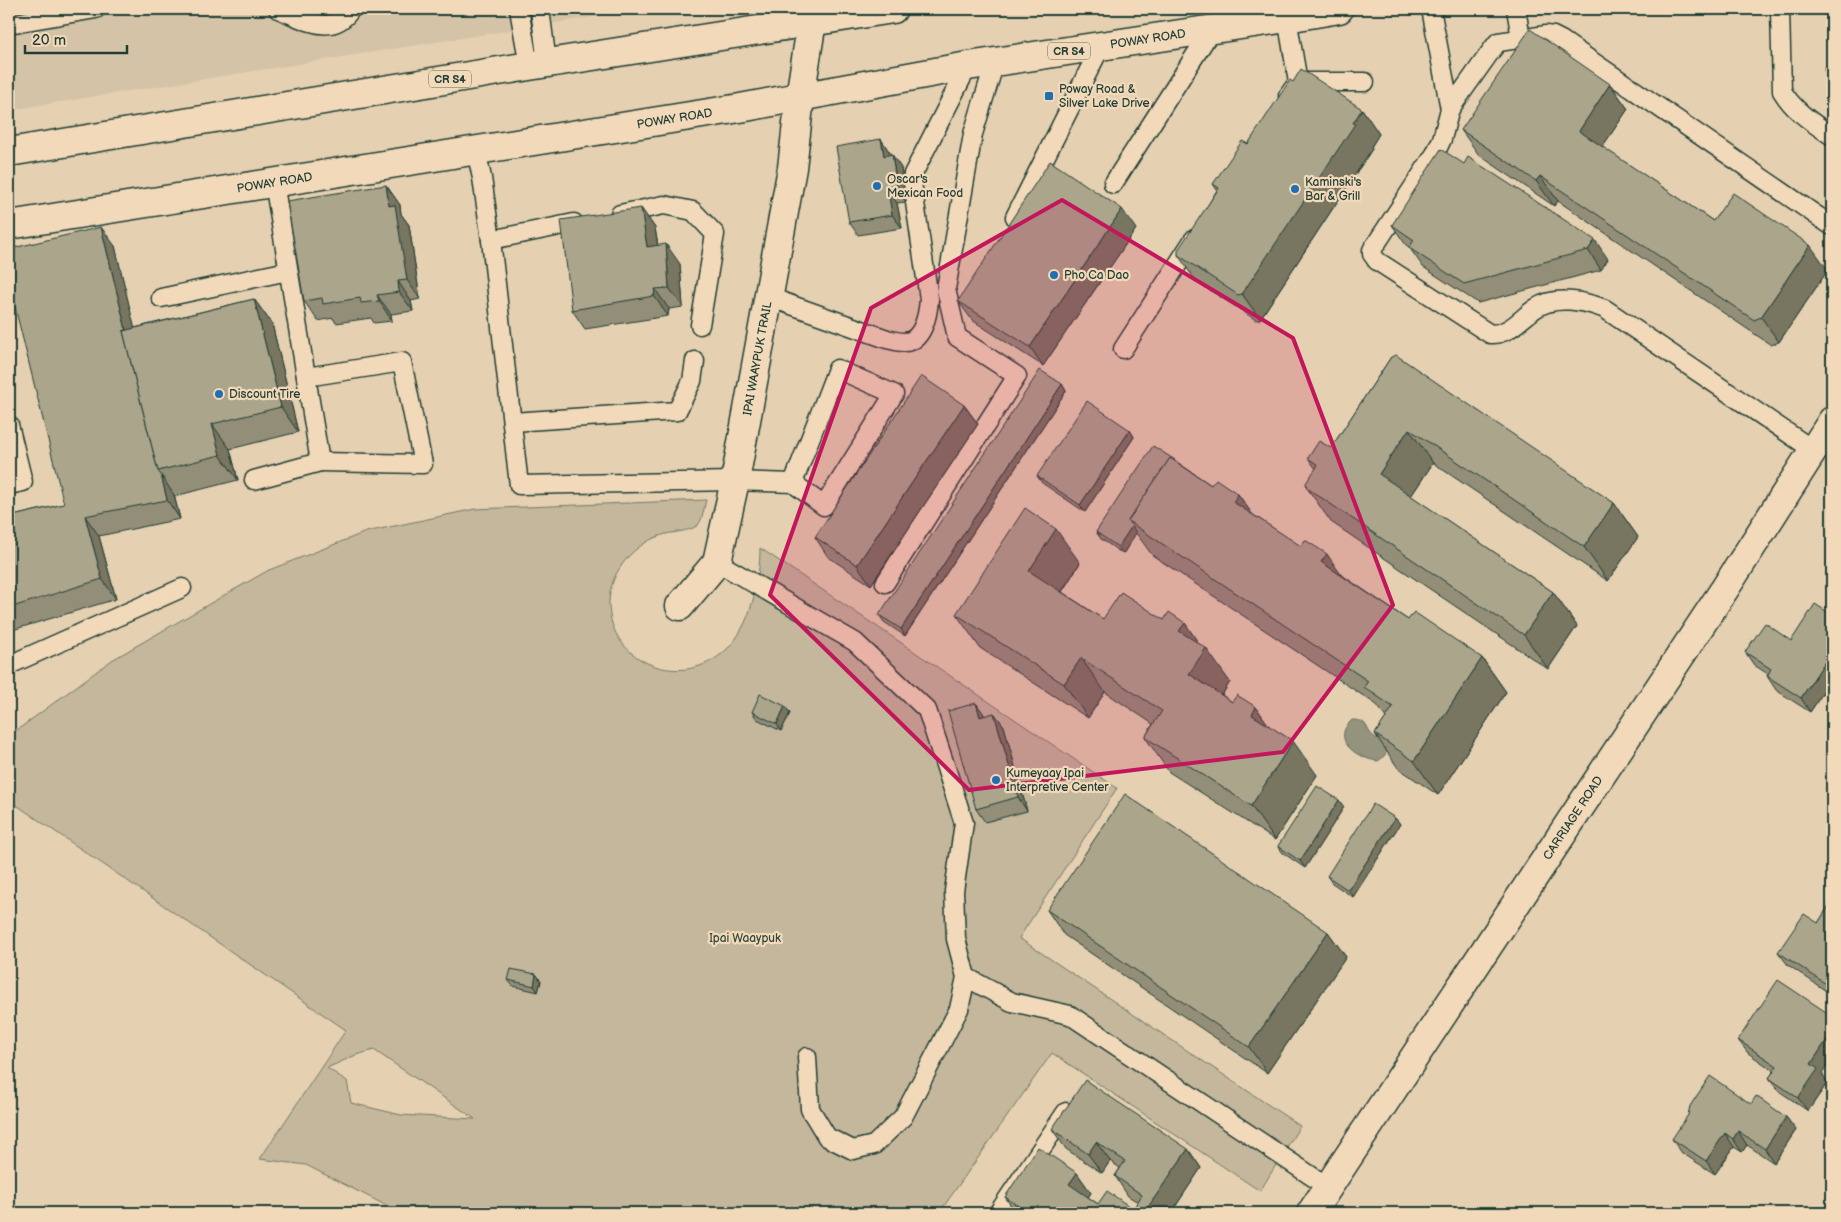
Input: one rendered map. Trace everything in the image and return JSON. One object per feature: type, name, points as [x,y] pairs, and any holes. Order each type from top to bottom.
[{"type":"main road","name":"CR S4","points":[[9,152],[538,65],[812,15],[892,9]]},
{"type":"main road","name":"POWAY ROAD","points":[[9,225],[800,97],[968,66],[1339,9]]},
{"type":"main road","name":"IPAI WAAYPUK TRAIL","points":[[680,606],[717,562],[736,482],[792,168],[812,15]]},
{"type":"main road","name":"CARRIAGE ROAD","points":[[1311,1213],[1726,587],[1832,421]]},
{"type":"lane","points":[[9,24],[96,9]]},
{"type":"lane","points":[[278,9],[314,23],[322,24],[337,23],[345,18],[351,9]]},
{"type":"lane","points":[[519,9],[538,65]]},
{"type":"lane","points":[[538,65],[540,9]]},
{"type":"lane","points":[[1431,9],[1450,109]]},
{"type":"lane","points":[[1516,9],[1521,38]]},
{"type":"lane","points":[[1780,9],[1782,91],[1789,102],[1801,114],[1832,136]]},
{"type":"lane","points":[[1281,107],[1298,82],[1287,18]]},
{"type":"lane","points":[[1113,184],[1212,30]]},
{"type":"lane","points":[[1813,450],[1598,306],[1564,301],[1550,302],[1538,307],[1500,334],[1490,334],[1378,261],[1372,254],[1372,250],[1435,154],[1445,130],[1450,109],[1498,42],[1546,35],[1561,40],[1832,226]]},
{"type":"lane","points":[[1015,218],[1101,46]]},
{"type":"lane","points":[[885,583],[1017,376],[957,337],[946,289],[973,134],[995,62]]},
{"type":"lane","points":[[768,297],[887,339],[904,343],[916,336],[926,321],[929,299],[912,182],[913,174],[968,66]]},
{"type":"lane","points":[[1298,82],[1365,82]]},
{"type":"lane","points":[[476,150],[491,240],[519,485],[792,483],[824,506],[894,394],[837,369],[792,483]]},
{"type":"lane","points":[[274,182],[320,462]]},
{"type":"lane","points":[[601,218],[664,205],[693,211],[715,234],[700,325]]},
{"type":"lane","points":[[491,240],[574,223]]},
{"type":"lane","points":[[1123,349],[1205,224]]},
{"type":"lane","points":[[161,298],[288,271]]},
{"type":"lane","points":[[512,422],[677,410],[692,381],[695,361]]},
{"type":"lane","points":[[254,480],[320,462],[424,464],[402,362],[306,377]]},
{"type":"lane","points":[[9,425],[23,482],[9,485]]},
{"type":"lane","points":[[717,562],[855,642],[927,710],[964,823],[954,891],[956,938],[966,977],[959,1009],[904,1117],[874,1145],[853,1150],[827,1137],[810,1109],[807,1058]]},
{"type":"lane","points":[[9,664],[182,588]]},
{"type":"lane","points":[[966,977],[1012,1002],[1070,1015],[1328,1187]]},
{"type":"lane","points":[[998,1213],[1075,1098]]},
{"type":"highlighted area","points":[[1062,200],[1293,338],[1393,605],[1283,752],[969,790],[770,595],[871,308]]},
{"type":"shaded area","points":[[9,9],[644,9],[9,110]]},
{"type":"shaded area","points":[[1352,720],[1364,723],[1370,733],[1375,738],[1382,740],[1387,747],[1383,757],[1378,761],[1362,757],[1349,747],[1345,741],[1346,727]]},
{"type":"green space","name":"Ipai Waaypuk","points":[[706,500],[698,525],[687,530],[666,534],[644,543],[626,559],[619,569],[610,591],[609,603],[612,624],[621,642],[635,655],[651,665],[670,669],[690,669],[709,662],[726,650],[735,640],[748,616],[756,588],[760,548],[1117,788],[1019,938],[1300,1126],[1260,1191],[1052,1053],[939,1213],[401,1213],[306,1165],[260,1159],[346,1030],[9,800],[9,736],[112,660],[269,570],[366,532],[475,509]],"holes":[[[374,1050],[475,1119],[401,1115],[351,1103],[347,1081],[327,1068],[356,1055]]]},
{"type":"building","points":[[1530,29],[1610,84],[1579,131],[1713,221],[1733,193],[1810,245],[1761,317],[1754,320],[1540,176],[1536,181],[1461,130]]},
{"type":"building","points":[[1832,57],[1832,75],[1824,70]]},
{"type":"building","name":"Kaminski's Bar & Grill","points":[[1301,69],[1362,109],[1353,123],[1355,124],[1242,294],[1238,295],[1178,255],[1178,250],[1219,188],[1213,184],[1242,141],[1248,144],[1290,80],[1293,82]]},
{"type":"building","name":"Oscar's Mexican Food","points":[[881,139],[884,156],[892,154],[897,188],[888,190],[892,215],[849,222],[836,147]]},
{"type":"building","points":[[1441,149],[1464,164],[1468,157],[1595,240],[1588,250],[1464,284],[1409,248],[1414,240],[1392,225]]},
{"type":"building","name":"Pho Ca Dao","points":[[1050,161],[1122,209],[1030,347],[958,301]]},
{"type":"building","points":[[386,185],[389,206],[395,205],[407,280],[398,281],[399,292],[377,295],[379,301],[361,303],[360,298],[323,304],[322,298],[304,301],[287,201]]},
{"type":"building","points":[[641,208],[647,247],[666,244],[669,288],[655,289],[654,296],[572,310],[561,220]]},
{"type":"building","points":[[101,227],[126,330],[123,331],[167,500],[85,516],[102,579],[9,608],[9,517],[64,504],[9,283],[9,249]]},
{"type":"building","name":"Discount Tire","points":[[254,299],[281,407],[212,424],[220,455],[158,471],[123,331]]},
{"type":"building","points":[[1396,355],[1614,503],[1584,547],[1409,429],[1379,474],[1553,592],[1524,635],[1307,488],[1306,483],[1318,465],[1308,458],[1319,441],[1331,448],[1391,357]]},
{"type":"building","points":[[1040,370],[1062,384],[901,629],[879,615]]},
{"type":"building","points":[[921,376],[964,405],[857,565],[815,537]]},
{"type":"building","points":[[1087,401],[1130,430],[1080,505],[1037,476]]},
{"type":"building","points":[[1153,446],[1175,460],[1170,458],[1128,521],[1132,526],[1118,547],[1096,532]]},
{"type":"building","points":[[1170,458],[1211,485],[1216,479],[1238,494],[1233,502],[1301,546],[1305,540],[1327,554],[1321,562],[1408,620],[1414,612],[1482,658],[1414,761],[1375,734],[1393,707],[1364,687],[1368,681],[1128,521]]},
{"type":"building","points":[[1025,508],[1056,529],[1029,571],[1103,619],[1121,592],[1164,620],[1169,612],[1185,623],[1179,631],[1206,648],[1189,674],[1232,702],[1237,695],[1256,707],[1252,715],[1293,741],[1251,806],[1145,737],[1162,711],[1081,658],[1064,684],[956,614]]},
{"type":"building","points":[[1815,604],[1832,615],[1832,651],[1801,698],[1767,676],[1771,669],[1745,652],[1765,623],[1791,641]]},
{"type":"building","points":[[760,694],[785,706],[777,724],[752,712]]},
{"type":"building","name":"Kumeyaay Ipai Interpretive Center","points":[[976,703],[980,717],[994,713],[1018,797],[976,809],[948,711]]},
{"type":"building","points":[[1317,786],[1339,800],[1300,861],[1278,846]]},
{"type":"building","points":[[1125,794],[1328,932],[1249,1047],[1047,910]]},
{"type":"building","points":[[1373,804],[1395,818],[1348,890],[1327,876]]},
{"type":"building","points":[[1832,901],[1832,988],[1778,952],[1804,914],[1818,923]]},
{"type":"building","points":[[511,969],[536,974],[534,986],[508,980]]},
{"type":"building","points":[[1778,980],[1832,1016],[1832,1032],[1811,1064],[1818,1069],[1798,1098],[1769,1078],[1777,1066],[1738,1040]]},
{"type":"building","points":[[1710,1076],[1751,1104],[1756,1096],[1786,1117],[1765,1149],[1738,1131],[1733,1139],[1725,1133],[1706,1161],[1672,1139],[1688,1115],[1690,1106]]},
{"type":"building","points":[[1085,1080],[1188,1149],[1144,1213],[1029,1213],[1005,1197],[1038,1147],[1077,1173],[1069,1184],[1098,1204],[1107,1191],[1133,1209],[1142,1195],[1115,1176],[1125,1161],[1096,1142],[1088,1154],[1052,1129]]},
{"type":"place","name":"Poway Road & Silver Lake Drive","points":[[1049,96]]},
{"type":"place","name":"Oscar's Mexican Food","points":[[877,186]]},
{"type":"place","name":"Kaminski's Bar & Grill","points":[[1295,189]]},
{"type":"place","name":"Pho Ca Dao","points":[[1054,275]]},
{"type":"place","name":"Discount Tire","points":[[219,394]]},
{"type":"place","name":"Kumeyaay Ipai Interpretive Center","points":[[996,780]]}]
